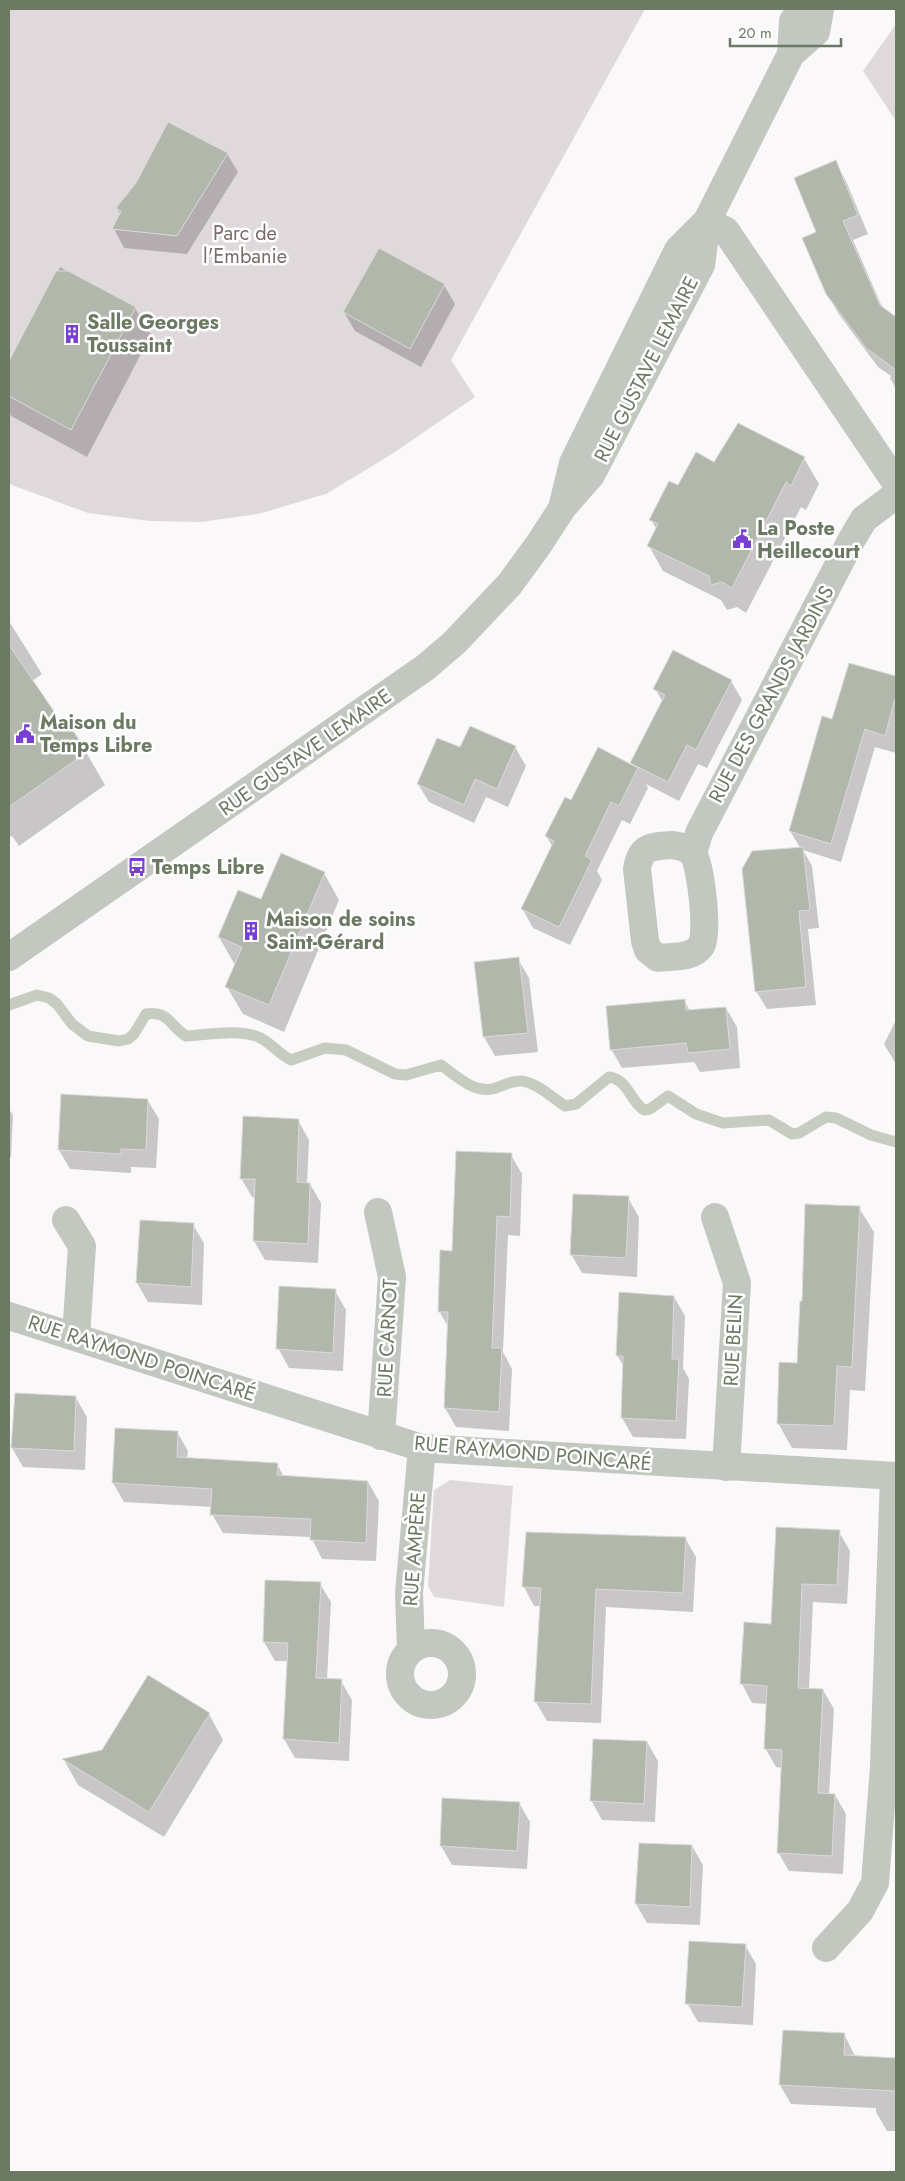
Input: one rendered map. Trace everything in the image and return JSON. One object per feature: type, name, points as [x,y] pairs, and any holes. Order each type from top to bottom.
[{"type":"street","name":"RUE GUSTAVE LEMAIRE","points":[[791,54],[793,21],[805,9]]},
{"type":"street","name":"RUE GUSTAVE LEMAIRE","points":[[9,956],[426,667],[468,630],[509,585],[563,507],[573,463],[678,250],[707,221],[791,54],[816,32],[820,9]]},
{"type":"street","points":[[707,221],[726,231],[896,483]]},
{"type":"street","name":"RUE DES GRANDS JARDINS","points":[[693,854],[699,833],[852,539],[864,519],[896,495]]},
{"type":"street","name":"RUE CARNOT","points":[[378,1212],[392,1277],[381,1436]]},
{"type":"street","name":"RUE BELIN","points":[[715,1217],[736,1283],[726,1467]]},
{"type":"street","points":[[66,1220],[82,1246],[76,1336]]},
{"type":"street","name":"RUE RAYMOND POINCARÉ","points":[[9,1316],[422,1448],[895,1476]]},
{"type":"street","name":"RUE AMPÈRE","points":[[411,1650],[408,1593],[422,1448]]},
{"type":"street","points":[[826,1948],[860,1911],[875,1883],[884,1767],[895,1476]]},
{"type":"green space","name":"Parc de l'Embanie","points":[[9,9],[645,9],[451,360],[475,397],[392,454],[326,494],[258,514],[201,522],[150,521],[88,513],[9,484]]},
{"type":"green space","points":[[896,24],[896,121],[863,71]]},
{"type":"green space","points":[[450,1480],[513,1486],[504,1607],[434,1597],[428,1586],[434,1490]]},
{"type":"building","points":[[168,122],[228,153],[177,236],[112,229],[121,211],[116,208],[136,183]]},
{"type":"building","points":[[836,160],[858,215],[843,221],[880,305],[896,317],[896,370],[866,348],[826,294],[802,238],[816,232],[794,178]]},
{"type":"building","points":[[379,248],[445,284],[410,349],[343,312]]},
{"type":"building","name":"Salle Georges Toussaint","points":[[56,271],[68,271],[136,307],[71,430],[9,396],[9,361]]},
{"type":"building","points":[[738,423],[805,457],[791,486],[786,482],[732,588],[722,582],[711,585],[709,576],[647,546],[658,524],[649,520],[669,481],[678,485],[696,452],[714,462]]},
{"type":"building","name":"Maison du Temps Libre","points":[[9,645],[66,729],[70,726],[87,752],[9,807]]},
{"type":"building","points":[[673,650],[732,680],[696,750],[687,745],[668,782],[630,763],[665,695],[653,689]]},
{"type":"building","points":[[849,663],[896,676],[896,695],[885,736],[865,729],[831,844],[789,831],[822,716],[832,719]]},
{"type":"building","points":[[470,726],[516,746],[497,789],[475,779],[464,805],[417,784],[437,738],[460,747]]},
{"type":"building","points":[[598,747],[638,768],[619,806],[611,802],[585,856],[592,860],[559,927],[521,909],[554,841],[545,836],[565,797],[571,800]]},
{"type":"building","points":[[803,847],[810,910],[799,911],[806,987],[755,992],[742,869],[752,851]]},
{"type":"building","name":"Maison de soins Saint-Gérard","points":[[281,853],[325,872],[269,1005],[225,987],[242,947],[218,937],[238,890],[261,899]]},
{"type":"building","points":[[519,957],[528,1033],[483,1037],[474,962]]},
{"type":"building","points":[[685,999],[686,1010],[726,1007],[730,1049],[688,1053],[686,1043],[610,1050],[606,1006]]},
{"type":"building","points":[[61,1094],[148,1099],[146,1150],[121,1149],[121,1154],[58,1150]]},
{"type":"building","points":[[243,1116],[299,1119],[297,1182],[310,1183],[308,1244],[253,1241],[255,1179],[240,1179]]},
{"type":"building","points":[[456,1151],[512,1153],[510,1217],[497,1216],[492,1348],[502,1348],[499,1412],[444,1408],[448,1312],[438,1312],[440,1250],[452,1251]]},
{"type":"building","points":[[573,1194],[629,1196],[626,1258],[570,1255]]},
{"type":"building","points":[[805,1204],[860,1206],[852,1367],[837,1366],[834,1426],[777,1424],[779,1362],[797,1363],[800,1301],[802,1301]]},
{"type":"building","points":[[140,1220],[194,1223],[191,1287],[136,1283]]},
{"type":"building","points":[[279,1286],[336,1289],[333,1353],[276,1349]]},
{"type":"building","points":[[619,1292],[674,1296],[672,1359],[679,1359],[676,1421],[621,1418],[623,1356],[616,1356]]},
{"type":"building","points":[[15,1393],[76,1396],[74,1451],[11,1448]]},
{"type":"building","points":[[115,1428],[178,1431],[177,1457],[278,1463],[277,1475],[368,1481],[366,1543],[310,1540],[311,1519],[210,1515],[212,1489],[112,1483]]},
{"type":"building","points":[[776,1527],[840,1530],[837,1585],[802,1584],[798,1688],[823,1689],[818,1793],[835,1794],[832,1856],[777,1853],[782,1750],[764,1749],[767,1686],[740,1684],[744,1622],[771,1624]]},
{"type":"building","points":[[526,1532],[686,1537],[683,1593],[596,1589],[591,1704],[534,1702],[541,1588],[522,1587]]},
{"type":"building","points":[[265,1580],[321,1582],[316,1678],[342,1679],[339,1743],[283,1739],[288,1643],[263,1642]]},
{"type":"building","points":[[148,1675],[210,1713],[149,1812],[62,1759],[102,1750]]},
{"type":"building","points":[[593,1739],[647,1741],[644,1804],[590,1801]]},
{"type":"building","points":[[442,1798],[520,1802],[517,1851],[440,1846]]},
{"type":"building","points":[[639,1843],[692,1845],[690,1907],[635,1904]]},
{"type":"building","points":[[689,1941],[746,1944],[742,2007],[685,2004]]},
{"type":"building","points":[[783,2030],[845,2033],[844,2055],[896,2058],[896,2091],[779,2085]]},
{"type":"waterway","points":[[9,1005],[37,995],[49,998],[57,1004],[72,1024],[88,1036],[119,1041],[128,1039],[134,1034],[146,1014],[153,1013],[164,1017],[186,1036],[230,1033],[256,1036],[291,1060],[325,1048],[346,1050],[395,1074],[406,1075],[441,1065],[460,1079],[481,1089],[496,1088],[515,1081],[528,1082],[565,1106],[576,1104],[609,1077],[621,1082],[644,1110],[650,1109],[668,1096],[696,1114],[723,1123],[769,1120],[792,1134],[799,1133],[826,1117],[836,1118],[871,1135],[896,1142]]},
{"type":"place","name":"Salle Georges Toussaint","points":[[72,334]]},
{"type":"place","name":"La Poste Heillecourt","points":[[742,539]]},
{"type":"place","name":"Maison du Temps Libre","points":[[25,734]]},
{"type":"place","name":"Temps Libre","points":[[137,867]]},
{"type":"place","name":"Maison de soins Saint-Gérard","points":[[251,931]]}]
